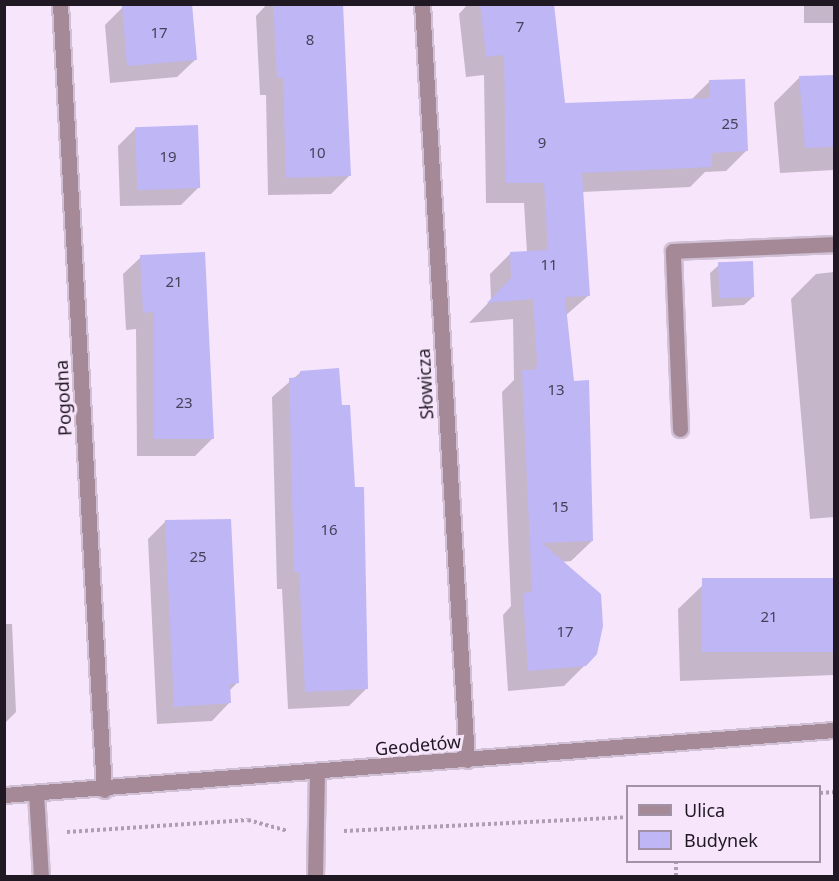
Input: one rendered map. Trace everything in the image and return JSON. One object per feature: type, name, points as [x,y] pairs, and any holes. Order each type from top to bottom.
[{"type":"street","name":"Pogodna","points":[[60,4],[104,790]]},
{"type":"street","name":"Słowicza","points":[[422,4],[466,760]]},
{"type":"street","points":[[680,429],[673,251],[834,244]]},
{"type":"street","name":"Geodetów","points":[[4,795],[104,790],[834,730]]},
{"type":"street","points":[[315,876],[317,773]]},
{"type":"street","points":[[36,793],[41,876]]},
{"type":"building","points":[[192,4],[197,60],[127,66],[122,6]]},
{"type":"building","points":[[273,4],[343,4],[351,176],[286,178],[283,78],[277,78]]},
{"type":"building","points":[[480,4],[554,4],[565,103],[710,98],[709,80],[745,79],[748,151],[712,153],[712,167],[582,173],[590,296],[565,297],[574,381],[589,380],[593,541],[542,543],[601,594],[603,626],[597,654],[586,666],[528,671],[523,593],[532,592],[522,370],[535,370],[537,363],[533,299],[487,303],[511,278],[510,252],[548,250],[544,183],[506,183],[504,55],[486,57]]},
{"type":"building","points":[[834,75],[834,147],[805,148],[799,76]]},
{"type":"building","points":[[198,125],[200,188],[137,190],[135,127]]},
{"type":"building","points":[[205,252],[214,439],[154,439],[154,312],[143,313],[140,255]]},
{"type":"building","points":[[753,261],[754,297],[719,298],[718,262]]},
{"type":"building","points":[[339,368],[342,405],[350,405],[355,487],[364,487],[368,689],[305,692],[299,572],[294,572],[289,378],[300,377],[300,371]]},
{"type":"building","points":[[231,519],[239,683],[230,684],[231,703],[174,707],[165,520]]},
{"type":"building","points":[[702,578],[834,578],[834,652],[702,652]]}]
